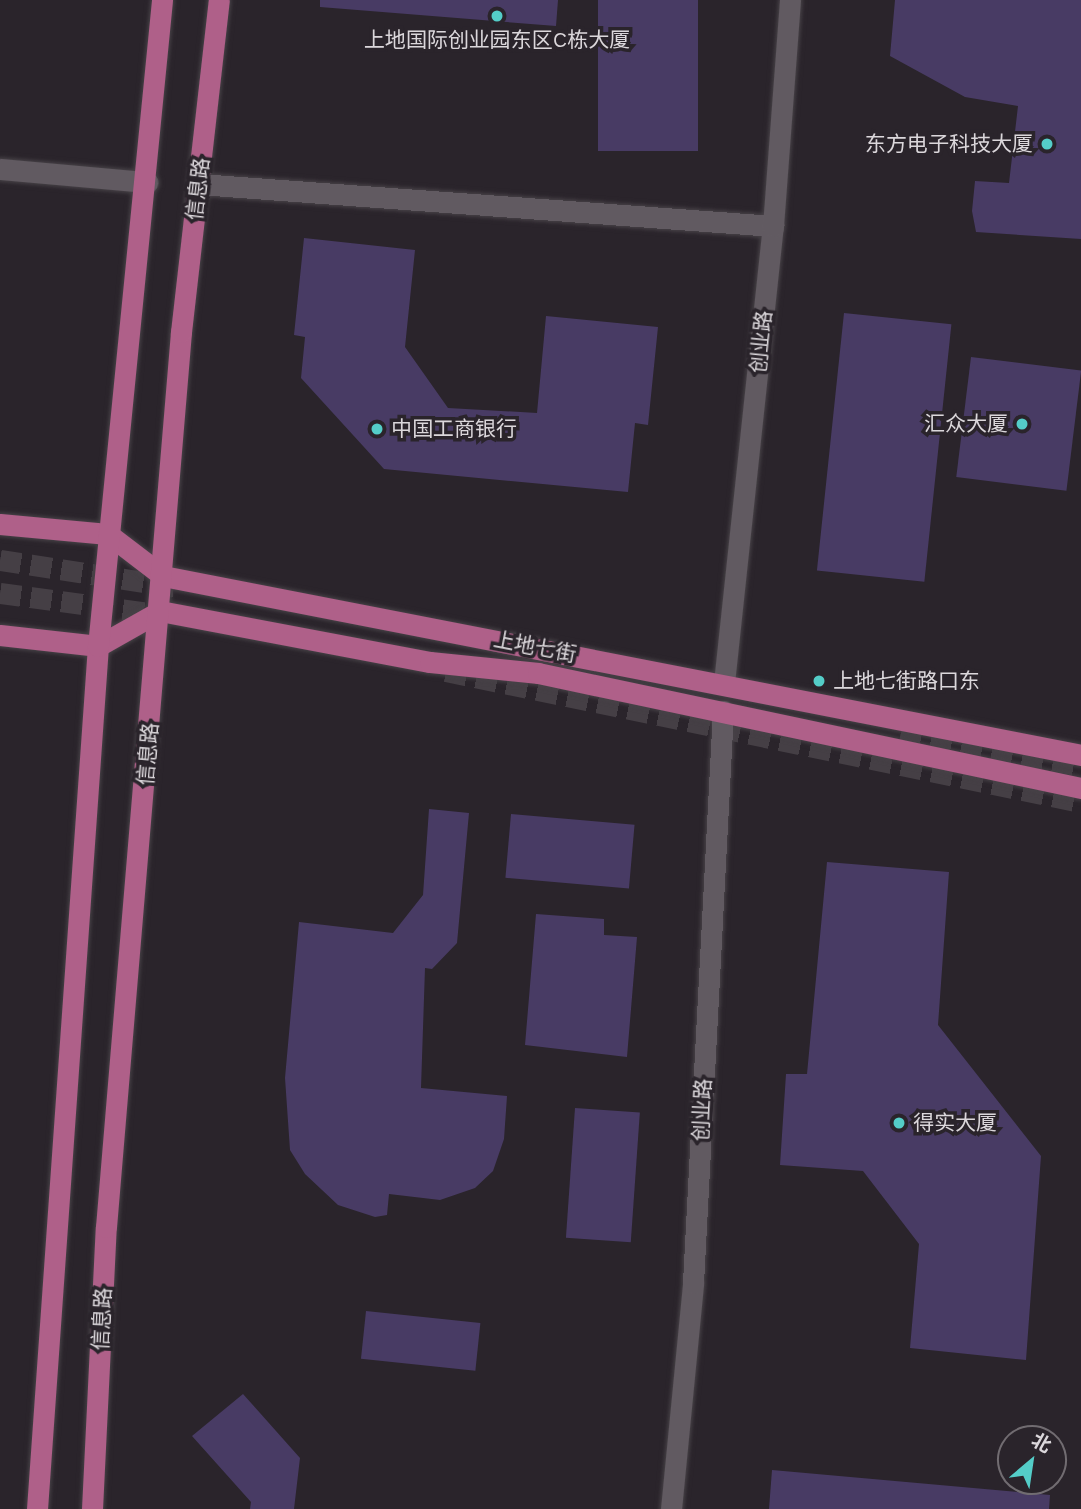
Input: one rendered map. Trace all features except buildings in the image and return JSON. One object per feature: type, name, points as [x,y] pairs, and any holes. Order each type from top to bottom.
[{"type":"main road","points":[[37,1509],[98,646],[147,182],[162,0]]},
{"type":"main road","name":"信息路","points":[[92,1509],[106,1227],[163,576],[181,332],[219,0]]},
{"type":"main road","points":[[0,524],[108,534]]},
{"type":"main road","name":"上地七街","points":[[108,534],[163,576],[1081,755]]},
{"type":"main road","points":[[0,635],[98,646],[160,611]]},
{"type":"main road","name":"上地七街","points":[[160,611],[430,662],[538,673],[1081,788]]},
{"type":"street","name":"创业路","points":[[723,684],[773,226],[790,0]]},
{"type":"street","points":[[0,169],[147,182]]},
{"type":"street","points":[[199,184],[773,226]]},
{"type":"street","name":"创业路","points":[[671,1509],[692,1283],[723,711]]},
{"type":"tunnel","points":[[0,560],[176,587]]},
{"type":"tunnel","points":[[0,593],[164,615]]},
{"type":"tunnel","points":[[446,671],[1081,802]]},
{"type":"tunnel","points":[[901,731],[1081,766]]},
{"type":"place","name":"上地国际创业园东区C栋大厦","points":[[497,16]]},
{"type":"place","name":"东方电子科技大厦","points":[[1047,144]]},
{"type":"place","name":"汇众大厦","points":[[1022,424]]},
{"type":"place","name":"中国工商银行","points":[[377,429]]},
{"type":"place","name":"上地七街路口东","points":[[819,681]]},
{"type":"place","name":"得实大厦","points":[[899,1123]]}]
